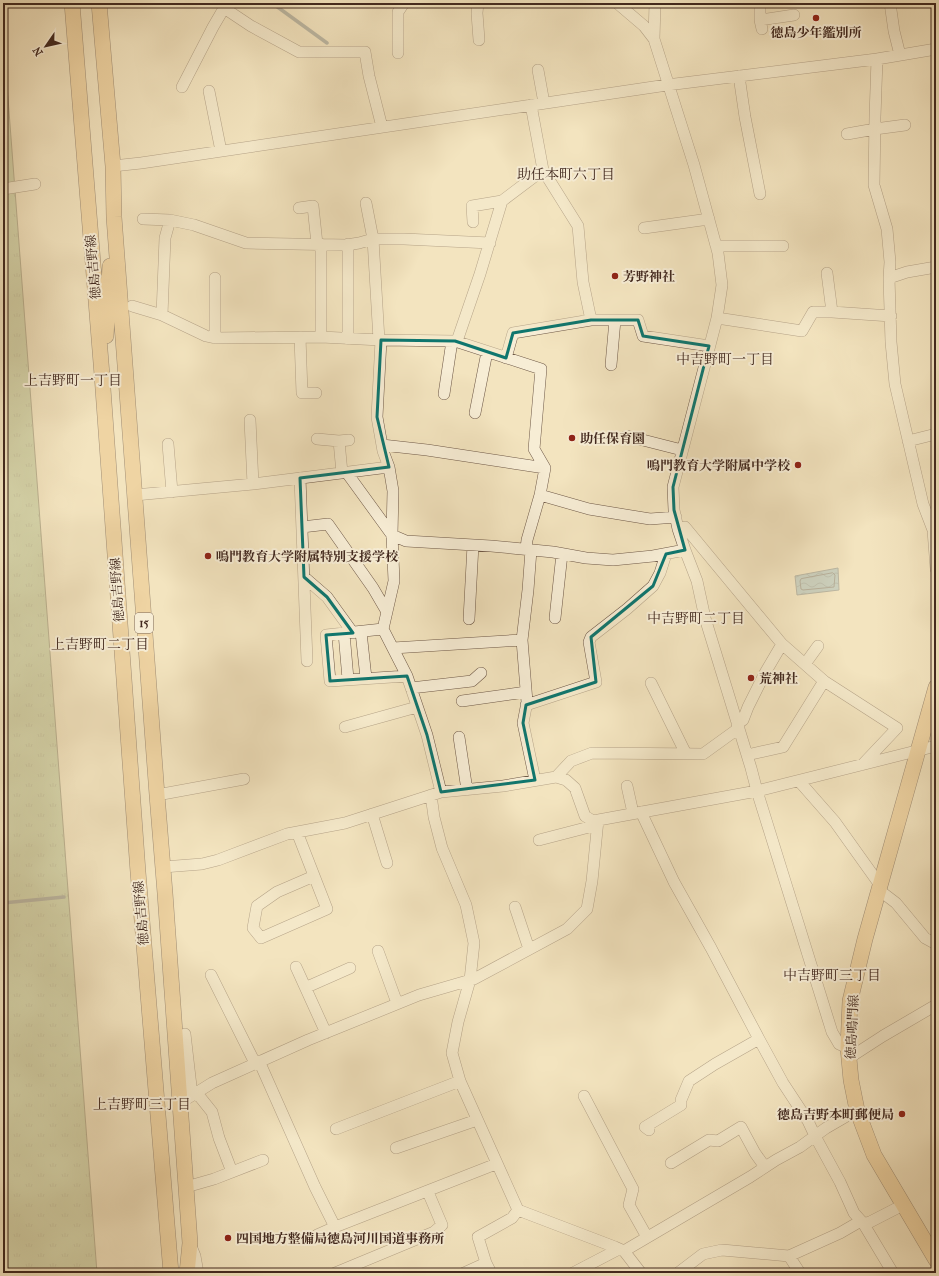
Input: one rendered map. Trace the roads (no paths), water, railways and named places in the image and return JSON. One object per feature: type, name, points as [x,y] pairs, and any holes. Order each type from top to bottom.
[{"type":"main road","name":"徳島吉野線","points":[[72,3],[102,375],[138,872],[171,1273]]},
{"type":"main road","name":"徳島吉野線","points":[[99,3],[113,166],[114,218],[190,1243],[187,1273]]},
{"type":"main road","points":[[102,375],[105,357],[108,290],[114,218]]},
{"type":"main road","name":"徳島鳴門線","points":[[936,687],[865,939],[850,1001],[849,1053],[851,1080],[857,1110],[874,1155],[936,1260]]},
{"type":"street","points":[[398,53],[398,12],[404,3]]},
{"type":"street","points":[[478,3],[477,13],[479,40]]},
{"type":"street","points":[[617,3],[644,26],[654,40]]},
{"type":"street","points":[[655,3],[654,40],[667,85],[694,165],[718,253],[722,285],[717,318],[673,487],[674,510],[678,529],[684,550],[697,581],[705,618],[747,755],[756,791],[832,1032],[839,1044],[849,1053],[883,1036],[936,1006]]},
{"type":"street","points":[[760,3],[761,24],[794,15]]},
{"type":"street","points":[[890,3],[894,31],[900,55]]},
{"type":"street","points":[[182,87],[226,6],[251,26],[299,52],[365,52],[369,76],[382,127]]},
{"type":"street","points":[[113,166],[667,85],[877,59],[936,49]]},
{"type":"street","points":[[877,59],[874,185],[887,229],[890,262],[891,342],[895,384],[923,504],[933,530],[936,569]]},
{"type":"street","points":[[538,70],[544,103]]},
{"type":"street","points":[[739,76],[745,117],[760,194]]},
{"type":"street","points":[[209,91],[220,151]]},
{"type":"street","points":[[531,105],[542,170],[578,226],[583,282],[591,320]]},
{"type":"street","points":[[847,134],[906,126]]},
{"type":"street","points":[[473,222],[472,206],[502,201],[542,170]]},
{"type":"street","points":[[3,189],[35,184]]},
{"type":"street","points":[[444,394],[454,341],[490,243],[502,201]]},
{"type":"street","points":[[366,203],[373,239],[380,340],[377,417],[382,446],[389,467],[393,490],[392,535],[394,581],[384,629],[407,676],[427,735],[436,794],[434,817],[442,848],[466,905],[474,943],[470,980],[458,1022],[452,1054],[460,1080],[496,1164],[518,1210],[622,1250],[641,1273]]},
{"type":"street","points":[[299,208],[313,206],[319,244],[321,337]]},
{"type":"street","points":[[143,219],[170,220],[194,225],[246,243],[348,244],[373,239],[404,239],[490,243]]},
{"type":"street","points":[[644,228],[708,219]]},
{"type":"street","points":[[162,315],[165,238],[170,220]]},
{"type":"street","points":[[348,244],[348,339]]},
{"type":"street","points":[[716,246],[783,246]]},
{"type":"street","points":[[889,278],[907,272],[936,267]]},
{"type":"street","points":[[827,273],[832,312]]},
{"type":"street","points":[[215,278],[215,338]]},
{"type":"street","points":[[132,306],[162,315],[206,336],[215,338],[321,337],[380,340],[454,341],[541,369],[534,449],[545,468],[540,495],[527,540],[529,549],[528,590],[522,640],[526,692],[526,705],[523,723],[535,780]]},
{"type":"street","points":[[717,318],[802,331],[813,312],[891,316]]},
{"type":"street","points":[[506,358],[513,333],[591,320],[638,320],[643,336],[710,346]]},
{"type":"street","points":[[611,365],[615,320]]},
{"type":"street","points":[[300,337],[302,393],[316,393]]},
{"type":"street","points":[[475,413],[487,352]]},
{"type":"street","points":[[250,420],[253,484]]},
{"type":"street","points":[[908,441],[936,434]]},
{"type":"street","points":[[627,436],[682,450]]},
{"type":"street","points":[[317,439],[344,441],[344,473],[392,535],[406,541],[529,549],[586,558],[613,560],[653,556],[684,550]]},
{"type":"street","points":[[168,444],[172,492]]},
{"type":"street","points":[[382,446],[427,450],[545,468]]},
{"type":"street","points":[[135,495],[253,484],[389,467]]},
{"type":"street","points":[[300,478],[307,661]]},
{"type":"street","points":[[540,495],[589,509],[650,519],[676,517]]},
{"type":"street","points":[[302,527],[328,524],[373,588],[387,612]]},
{"type":"street","points":[[678,529],[685,527],[782,644],[804,664],[824,681],[898,728],[862,765]]},
{"type":"street","points":[[469,619],[473,545]]},
{"type":"street","points":[[555,618],[562,554]]},
{"type":"street","points":[[526,705],[596,682],[589,642],[591,637],[627,609],[653,586],[660,573],[666,554]]},
{"type":"street","points":[[304,577],[327,597],[353,633],[366,678]]},
{"type":"street","points":[[384,629],[326,635],[330,680],[407,676]]},
{"type":"street","points":[[348,679],[353,633]]},
{"type":"street","points":[[392,648],[522,640]]},
{"type":"street","points":[[556,777],[571,761],[592,754],[703,754],[738,726],[743,720],[748,706],[782,644]]},
{"type":"street","points":[[804,664],[818,646]]},
{"type":"street","points":[[411,688],[472,681],[481,673]]},
{"type":"street","points":[[747,755],[783,747],[824,681]]},
{"type":"street","points":[[651,683],[686,754]]},
{"type":"street","points":[[462,701],[526,692]]},
{"type":"street","points":[[344,727],[417,707]]},
{"type":"street","points":[[459,737],[467,790]]},
{"type":"street","points":[[539,840],[637,813],[756,791],[936,746]]},
{"type":"street","points":[[163,867],[202,864],[218,860],[287,834],[345,823],[436,794],[503,786],[556,777],[566,780],[574,788],[585,816],[597,823]]},
{"type":"street","points":[[157,795],[244,779]]},
{"type":"street","points":[[799,781],[835,822],[880,887],[896,903],[925,938],[933,942],[936,952]]},
{"type":"street","points":[[627,786],[637,813],[711,948],[759,1040],[783,1082],[808,1121],[814,1136],[840,1182],[854,1213],[863,1222],[893,1273]]},
{"type":"street","points":[[372,814],[387,863]]},
{"type":"street","points":[[180,1103],[212,1083],[257,1062],[419,994],[470,980],[567,929],[587,909],[592,881],[597,823]]},
{"type":"street","points":[[297,832],[327,909],[261,938],[253,928],[257,906],[277,892],[314,876]]},
{"type":"street","points":[[515,907],[529,949]]},
{"type":"street","points":[[378,951],[397,1004]]},
{"type":"street","points":[[296,966],[326,1033]]},
{"type":"street","points":[[306,987],[350,968]]},
{"type":"street","points":[[211,975],[257,1062],[335,1227]]},
{"type":"street","points":[[185,1034],[193,1095]]},
{"type":"street","points":[[649,1130],[645,1127],[681,1105],[681,1100],[689,1081],[715,1064],[759,1040]]},
{"type":"street","points":[[336,1129],[460,1080]]},
{"type":"street","points":[[193,1095],[200,1097],[212,1112],[219,1138],[232,1172]]},
{"type":"street","points":[[584,1096],[633,1189],[629,1205],[647,1237]]},
{"type":"street","points":[[573,1273],[647,1237],[800,1147],[826,1128],[857,1110]]},
{"type":"street","points":[[396,1148],[477,1120]]},
{"type":"street","points":[[670,1163],[709,1140],[718,1141],[741,1127],[755,1153],[765,1167]]},
{"type":"street","points":[[186,1187],[263,1160]]},
{"type":"street","points":[[317,1235],[496,1164]]},
{"type":"street","points":[[335,1273],[434,1232],[442,1225],[428,1192]]},
{"type":"street","points":[[678,1273],[703,1254],[722,1250],[789,1256],[840,1233],[859,1222],[868,1223],[903,1206]]},
{"type":"street","points":[[464,1273],[489,1268],[478,1237],[512,1218],[518,1210]]},
{"type":"street","points":[[190,1243],[195,1256],[198,1273]]},
{"type":"street","points":[[789,1256],[800,1273]]},
{"type":"water","points":[[838,568],[839,590],[797,595],[795,576]]},
{"type":"waterway","points":[[272,3],[327,43]]},
{"type":"waterway","points":[[3,903],[64,897]]},
{"type":"place","name":"徳島少年鑑別所","points":[[816,18]]},
{"type":"place","name":"芳野神社","points":[[615,276]]},
{"type":"place","name":"助任保育園","points":[[572,438]]},
{"type":"place","name":"鳴門教育大学附属中学校","points":[[798,465]]},
{"type":"place","name":"鳴門教育大学附属特別支援学校","points":[[208,556]]},
{"type":"place","name":"荒神社","points":[[751,678]]},
{"type":"place","name":"徳島吉野本町郵便局","points":[[902,1114]]},
{"type":"place","name":"四国地方整備局徳島河川国道事務所","points":[[228,1238]]},
{"type":"district","name":"助任本町六丁目","points":[[566,174]]},
{"type":"district","name":"中吉野町一丁目","points":[[725,359]]},
{"type":"district","name":"上吉野町一丁目","points":[[73,380]]},
{"type":"district","name":"中吉野町二丁目","points":[[696,618]]},
{"type":"district","name":"上吉野町二丁目","points":[[100,644]]},
{"type":"district","name":"中吉野町三丁目","points":[[832,975]]},
{"type":"district","name":"上吉野町三丁目","points":[[142,1104]]}]
